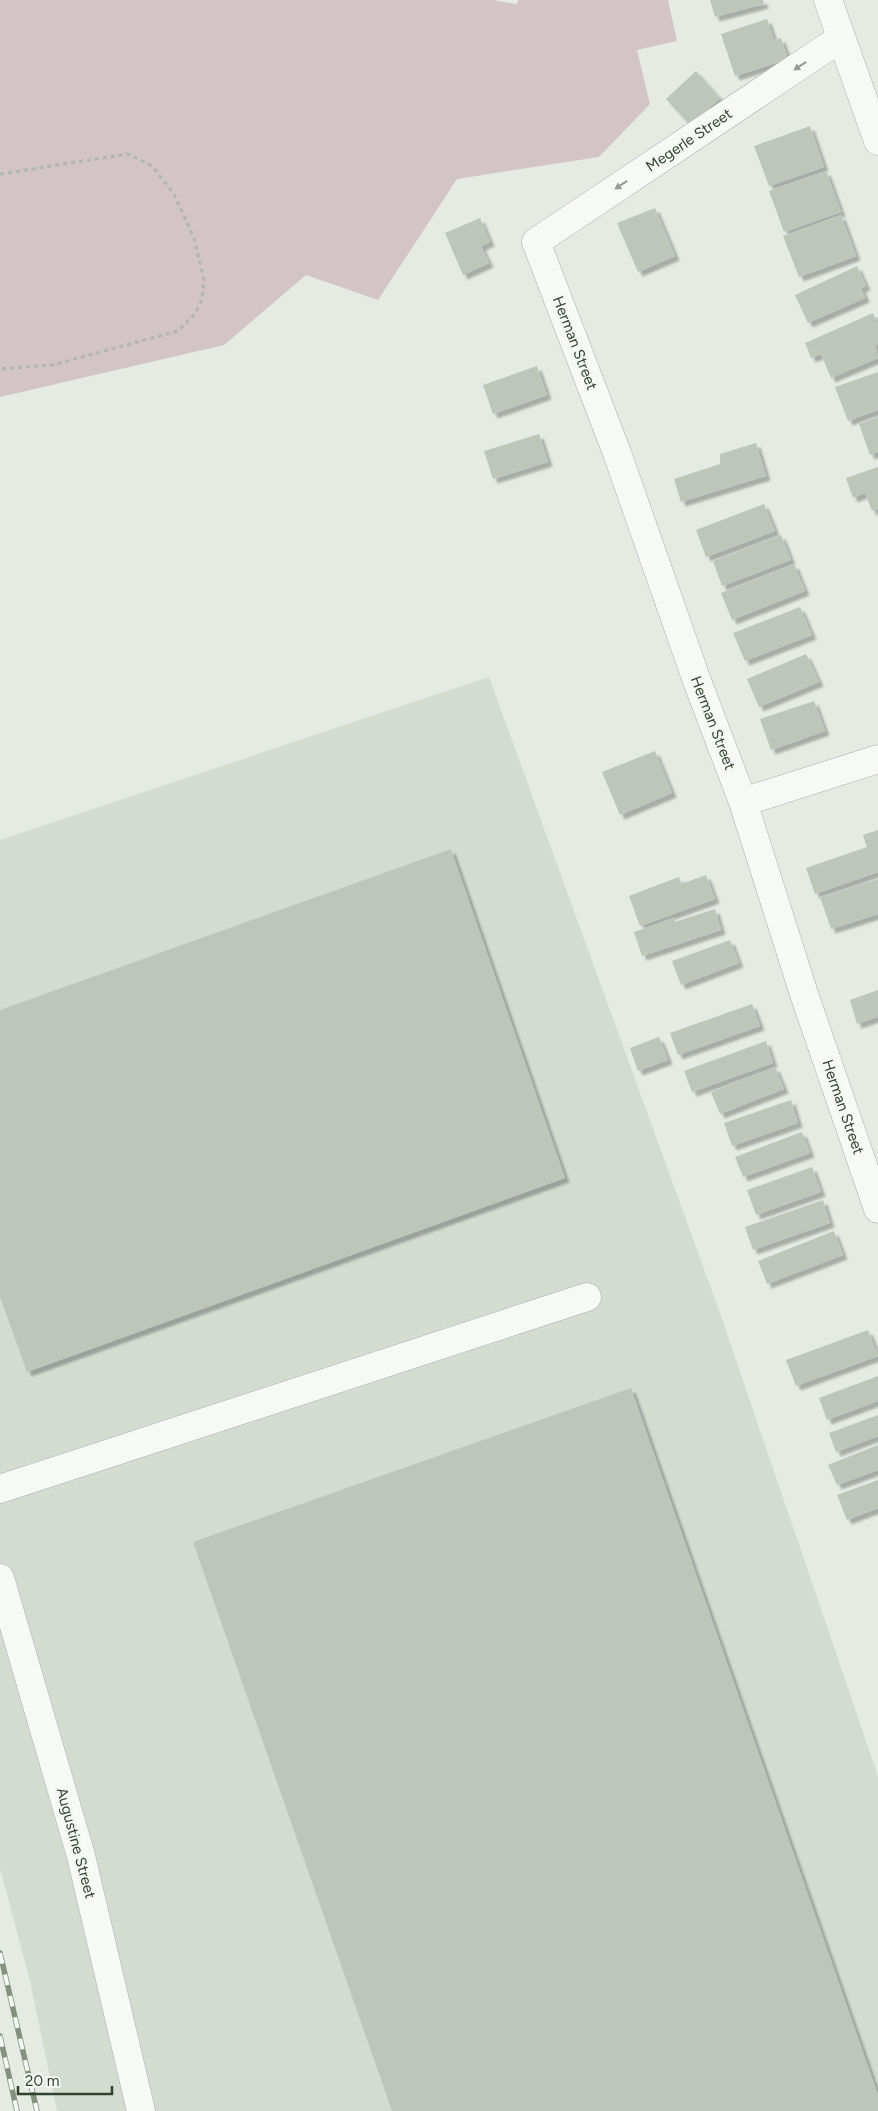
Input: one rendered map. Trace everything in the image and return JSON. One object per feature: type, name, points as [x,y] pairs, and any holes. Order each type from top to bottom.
[{"type":"street","points":[[828,0],[878,141]]},
{"type":"street","name":"Megerle Street","points":[[536,242],[841,38]]},
{"type":"street","name":"Herman Street","points":[[536,242],[617,453],[697,681],[743,802],[804,994],[878,1209]]},
{"type":"street","points":[[743,802],[878,759]]},
{"type":"street","points":[[0,1489],[587,1297]]},
{"type":"street","name":"Augustine Street","points":[[0,1578],[81,1856],[141,2111]]},
{"type":"path","points":[[0,174],[103,156],[128,154],[152,166],[174,194],[194,238],[204,280],[202,300],[194,315],[178,331],[52,365],[0,369]]},
{"type":"shaded area","points":[[0,0],[493,0],[516,4],[519,0],[668,0],[677,41],[637,50],[650,104],[599,157],[457,179],[378,300],[306,275],[224,345],[0,397]]},
{"type":"shaded area","points":[[489,677],[720,1313],[878,1776],[878,2111],[57,2111],[30,1981],[0,1868],[0,840]]},
{"type":"building","points":[[710,0],[763,0],[764,4],[715,17]]},
{"type":"building","points":[[767,19],[774,40],[781,38],[788,59],[735,76],[721,34]]},
{"type":"building","points":[[696,71],[720,98],[690,125],[666,99]]},
{"type":"building","points":[[810,126],[824,167],[769,186],[754,146]]},
{"type":"building","points":[[826,171],[841,212],[784,232],[769,191]]},
{"type":"building","points":[[655,208],[675,256],[638,272],[617,223]]},
{"type":"building","points":[[841,215],[856,256],[799,277],[783,236]]},
{"type":"building","points":[[480,218],[490,242],[481,246],[489,263],[463,275],[445,233]]},
{"type":"building","points":[[857,266],[866,286],[861,288],[865,298],[808,323],[795,295]]},
{"type":"building","points":[[873,313],[878,324],[878,344],[875,345],[878,358],[831,378],[821,354],[811,358],[805,343]]},
{"type":"building","points":[[537,366],[547,395],[493,414],[483,385]]},
{"type":"building","points":[[878,372],[878,410],[848,421],[835,387]]},
{"type":"building","points":[[878,417],[878,452],[870,455],[859,424]]},
{"type":"building","points":[[539,434],[548,462],[493,479],[484,451]]},
{"type":"building","points":[[756,443],[766,476],[681,502],[674,479],[720,464],[720,454]]},
{"type":"building","points":[[878,467],[878,509],[872,511],[865,493],[853,498],[846,478]]},
{"type":"building","points":[[764,504],[775,531],[706,557],[696,530]]},
{"type":"building","points":[[781,535],[791,560],[722,586],[713,561]]},
{"type":"building","points":[[794,564],[805,591],[732,620],[721,593]]},
{"type":"building","points":[[800,607],[812,635],[745,661],[733,633]]},
{"type":"building","points":[[806,654],[819,682],[759,707],[747,679]]},
{"type":"building","points":[[814,701],[825,731],[771,750],[760,719]]},
{"type":"building","points":[[655,751],[672,793],[620,815],[602,772]]},
{"type":"building","points":[[878,830],[878,872],[815,894],[806,868],[867,847],[863,835]]},
{"type":"building","points":[[451,849],[565,1178],[27,1372],[0,1297],[0,1010]]},
{"type":"building","points":[[706,875],[715,899],[640,926],[629,896],[679,877],[681,884]]},
{"type":"building","points":[[878,879],[878,914],[831,929],[820,897]]},
{"type":"building","points":[[715,909],[721,930],[642,956],[634,932],[674,918],[675,922]]},
{"type":"building","points":[[730,940],[739,963],[681,985],[672,961]]},
{"type":"building","points":[[878,990],[878,1017],[857,1024],[850,1000]]},
{"type":"building","points":[[752,1004],[760,1026],[678,1055],[670,1033]]},
{"type":"building","points":[[659,1037],[668,1060],[638,1071],[630,1048]]},
{"type":"building","points":[[766,1041],[773,1063],[692,1092],[684,1071]]},
{"type":"building","points":[[775,1067],[784,1089],[720,1114],[711,1092]]},
{"type":"building","points":[[791,1100],[798,1123],[732,1146],[724,1123]]},
{"type":"building","points":[[802,1132],[810,1153],[743,1177],[735,1157]]},
{"type":"building","points":[[812,1167],[821,1192],[756,1215],[747,1190]]},
{"type":"building","points":[[823,1200],[830,1223],[753,1250],[745,1227]]},
{"type":"building","points":[[834,1231],[843,1255],[767,1284],[758,1261]]},
{"type":"building","points":[[868,1330],[878,1356],[796,1386],[786,1360]]},
{"type":"building","points":[[878,1376],[878,1401],[827,1420],[819,1398]]},
{"type":"building","points":[[631,1388],[878,2095],[878,2111],[392,2111],[193,1542]]},
{"type":"building","points":[[878,1415],[878,1436],[836,1452],[829,1433]]},
{"type":"building","points":[[878,1445],[878,1470],[837,1485],[828,1465]]},
{"type":"building","points":[[878,1480],[878,1508],[847,1520],[837,1495]]},
{"type":"railway","points":[[0,1953],[37,2111]]},
{"type":"railway","points":[[0,2036],[17,2111]]}]
